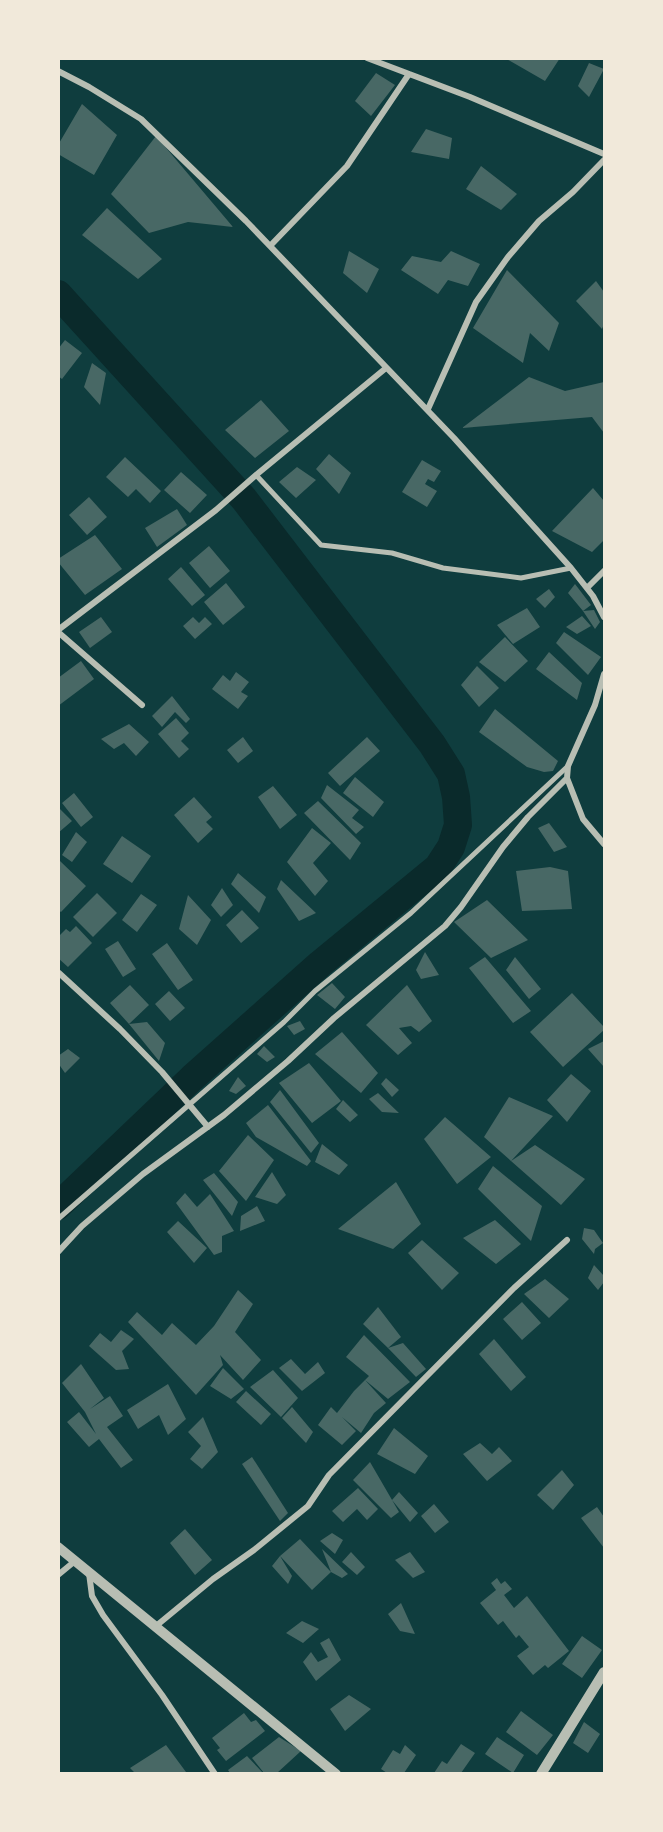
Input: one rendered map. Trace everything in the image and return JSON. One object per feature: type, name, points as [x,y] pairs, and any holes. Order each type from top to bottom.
[{"type":"street","points":[[367,58],[470,97],[604,154]]},
{"type":"street","points":[[58,71],[141,119],[270,246],[428,409],[571,568],[593,596],[604,617]]},
{"type":"street","points":[[270,246],[347,166],[409,74]]},
{"type":"street","points":[[428,409],[476,302],[495,275],[539,221],[573,192],[604,160]]},
{"type":"street","points":[[142,705],[58,631],[216,510],[255,475],[387,368]]},
{"type":"street","points":[[255,475],[321,544],[392,553],[443,568],[521,578],[571,568]]},
{"type":"street","points":[[587,588],[604,571]]},
{"type":"street","points":[[604,674],[595,705],[568,766],[567,778],[583,819],[604,844]]},
{"type":"street","points":[[58,1219],[284,1022],[315,991],[411,913],[568,766]]},
{"type":"street","points":[[58,1252],[82,1226],[143,1174],[208,1127],[445,926],[502,847],[567,778]]},
{"type":"street","points":[[59,973],[120,1029],[162,1072],[208,1127]]},
{"type":"street","points":[[156,1626],[308,1506],[329,1474],[514,1288],[567,1240]]},
{"type":"street","points":[[58,1547],[336,1773]]},
{"type":"street","points":[[58,1575],[75,1561]]},
{"type":"street","points":[[89,1572],[92,1596],[103,1615],[162,1695],[215,1773]]},
{"type":"street","points":[[541,1773],[604,1672]]},
{"type":"building","points":[[505,58],[560,58],[545,81]]},
{"type":"building","points":[[589,63],[604,69],[589,97],[578,86]]},
{"type":"building","points":[[376,73],[395,85],[371,116],[355,101]]},
{"type":"building","points":[[82,104],[117,135],[94,175],[58,154],[58,145]]},
{"type":"building","points":[[426,129],[452,138],[449,159],[411,152]]},
{"type":"building","points":[[156,136],[233,227],[188,222],[149,233],[111,194]]},
{"type":"building","points":[[481,166],[517,194],[501,210],[466,189]]},
{"type":"building","points":[[107,208],[162,259],[138,279],[82,235]]},
{"type":"building","points":[[349,251],[379,269],[367,293],[343,273]]},
{"type":"building","points":[[451,251],[480,264],[468,286],[448,280],[438,294],[401,270],[412,256],[441,262]]},
{"type":"building","points":[[507,270],[559,323],[549,351],[530,333],[523,363],[473,328]]},
{"type":"building","points":[[596,281],[604,292],[602,329],[576,301]]},
{"type":"building","points":[[65,340],[82,353],[62,379],[58,376],[58,349]]},
{"type":"building","points":[[92,363],[106,373],[100,405],[84,387]]},
{"type":"building","points":[[529,377],[565,391],[604,382],[604,433],[592,417],[462,428]]},
{"type":"building","points":[[261,400],[289,431],[255,458],[225,430]]},
{"type":"building","points":[[329,454],[351,473],[339,494],[316,469]]},
{"type":"building","points":[[125,457],[161,491],[150,503],[136,489],[128,497],[106,477]]},
{"type":"building","points":[[422,460],[441,471],[434,482],[428,479],[425,484],[437,491],[427,507],[402,492]]},
{"type":"building","points":[[297,467],[316,480],[296,498],[279,482]]},
{"type":"building","points":[[181,472],[207,495],[190,513],[164,490]]},
{"type":"building","points":[[593,488],[604,501],[604,540],[592,552],[552,531]]},
{"type":"building","points":[[89,497],[107,517],[87,535],[69,515]]},
{"type":"building","points":[[177,509],[187,525],[157,547],[145,528]]},
{"type":"building","points":[[95,535],[122,569],[85,595],[58,562],[58,559]]},
{"type":"building","points":[[209,546],[230,571],[210,588],[189,563]]},
{"type":"building","points":[[181,567],[205,595],[192,606],[168,579]]},
{"type":"building","points":[[226,583],[245,607],[223,625],[204,602]]},
{"type":"building","points":[[575,584],[591,605],[583,611],[568,593]]},
{"type":"building","points":[[549,589],[555,597],[545,608],[536,599]]},
{"type":"building","points":[[527,608],[540,627],[513,644],[497,625]]},
{"type":"building","points":[[594,610],[600,622],[595,629],[583,611]]},
{"type":"building","points":[[582,616],[591,626],[577,634],[566,627]]},
{"type":"building","points":[[101,617],[112,632],[90,648],[79,632]]},
{"type":"building","points":[[193,617],[199,623],[205,617],[212,624],[195,639],[183,626]]},
{"type":"building","points":[[564,632],[601,657],[588,675],[556,643]]},
{"type":"building","points":[[505,637],[528,661],[505,682],[479,662]]},
{"type":"building","points":[[549,652],[582,683],[577,700],[536,669]]},
{"type":"building","points":[[81,661],[94,679],[58,706],[58,678]]},
{"type":"building","points":[[477,666],[499,688],[479,707],[461,685]]},
{"type":"building","points":[[236,672],[249,682],[241,692],[248,696],[238,709],[212,689],[223,675],[230,681]]},
{"type":"building","points":[[172,696],[190,719],[186,723],[175,712],[162,727],[152,716]]},
{"type":"building","points":[[495,709],[558,761],[553,771],[544,772],[527,767],[479,732]]},
{"type":"building","points":[[176,718],[189,733],[181,741],[189,749],[179,758],[158,734]]},
{"type":"building","points":[[129,724],[149,742],[136,756],[124,743],[114,749],[101,739]]},
{"type":"building","points":[[243,737],[253,751],[238,763],[227,750]]},
{"type":"building","points":[[367,737],[380,751],[340,786],[328,773]]},
{"type":"building","points":[[355,777],[384,802],[373,817],[343,793]]},
{"type":"building","points":[[327,785],[359,810],[352,818],[364,827],[356,834],[321,798]]},
{"type":"building","points":[[273,786],[297,815],[280,829],[258,797]]},
{"type":"building","points":[[74,793],[93,817],[81,827],[62,803]]},
{"type":"building","points":[[194,797],[212,817],[206,822],[213,829],[198,843],[174,815]]},
{"type":"building","points":[[318,801],[361,843],[350,860],[304,813]]},
{"type":"building","points":[[58,807],[72,821],[58,833]]},
{"type":"building","points":[[549,823],[567,847],[554,852],[538,828]]},
{"type":"building","points":[[312,828],[331,843],[313,863],[328,881],[315,896],[287,862]]},
{"type":"building","points":[[76,832],[87,842],[72,862],[62,855]]},
{"type":"building","points":[[122,836],[151,856],[132,883],[103,864]]},
{"type":"building","points":[[60,861],[86,886],[61,912],[58,910],[58,863]]},
{"type":"building","points":[[550,867],[568,871],[572,909],[522,911],[516,871]]},
{"type":"building","points":[[238,873],[266,897],[259,913],[231,884]]},
{"type":"building","points":[[281,880],[316,913],[299,921],[277,889]]},
{"type":"building","points":[[222,888],[233,905],[221,917],[211,905]]},
{"type":"building","points":[[97,893],[117,913],[93,937],[73,917]]},
{"type":"building","points":[[141,894],[157,905],[137,932],[122,920]]},
{"type":"building","points":[[188,895],[211,920],[197,945],[179,929]]},
{"type":"building","points":[[487,900],[528,940],[491,958],[454,922]]},
{"type":"building","points":[[242,910],[259,928],[241,943],[226,925]]},
{"type":"building","points":[[76,926],[92,943],[68,967],[58,958],[58,937],[66,929],[70,932]]},
{"type":"building","points":[[118,941],[136,969],[123,977],[105,949]]},
{"type":"building","points":[[167,943],[193,980],[178,990],[152,954]]},
{"type":"building","points":[[425,952],[439,975],[421,979],[416,970]]},
{"type":"building","points":[[485,957],[531,1011],[513,1023],[469,968]]},
{"type":"building","points":[[515,957],[541,989],[529,999],[506,970]]},
{"type":"building","points":[[332,983],[345,997],[335,1009],[317,995]]},
{"type":"building","points":[[130,985],[149,1005],[129,1024],[110,1003]]},
{"type":"building","points":[[407,985],[432,1021],[419,1032],[411,1026],[399,1028],[412,1043],[398,1055],[366,1025]]},
{"type":"building","points":[[169,991],[185,1008],[170,1021],[155,1004]]},
{"type":"building","points":[[572,993],[604,1027],[604,1030],[563,1067],[530,1032]]},
{"type":"building","points":[[300,1021],[305,1029],[294,1035],[287,1026]]},
{"type":"building","points":[[147,1022],[165,1043],[159,1061],[129,1024]]},
{"type":"building","points":[[342,1032],[378,1073],[361,1093],[315,1054]]},
{"type":"building","points":[[604,1041],[604,1067],[588,1049]]},
{"type":"building","points":[[264,1046],[275,1057],[267,1062],[257,1054]]},
{"type":"building","points":[[68,1049],[80,1058],[65,1073],[58,1063],[58,1056]]},
{"type":"building","points":[[309,1063],[341,1101],[312,1123],[279,1083]]},
{"type":"building","points":[[571,1074],[591,1091],[567,1122],[547,1100]]},
{"type":"building","points":[[238,1077],[246,1086],[236,1094],[229,1091]]},
{"type":"building","points":[[386,1078],[399,1090],[392,1097],[381,1084]]},
{"type":"building","points":[[280,1090],[319,1143],[311,1153],[270,1102]]},
{"type":"building","points":[[378,1093],[399,1113],[382,1112],[369,1099]]},
{"type":"building","points":[[509,1097],[553,1116],[511,1161],[484,1137]]},
{"type":"building","points":[[343,1100],[358,1115],[350,1122],[336,1109]]},
{"type":"building","points":[[268,1105],[311,1161],[307,1166],[256,1137],[246,1123]]},
{"type":"building","points":[[445,1117],[491,1157],[457,1184],[424,1139]]},
{"type":"building","points":[[248,1135],[274,1160],[246,1201],[219,1171]]},
{"type":"building","points":[[322,1144],[348,1165],[339,1175],[315,1162]]},
{"type":"building","points":[[535,1145],[585,1179],[561,1205],[511,1161]]},
{"type":"building","points":[[493,1166],[542,1206],[531,1241],[478,1189]]},
{"type":"building","points":[[272,1172],[286,1195],[277,1204],[255,1197]]},
{"type":"building","points":[[214,1173],[238,1202],[232,1216],[203,1180]]},
{"type":"building","points":[[396,1182],[421,1224],[393,1249],[338,1229]]},
{"type":"building","points":[[185,1193],[197,1207],[210,1194],[234,1231],[222,1236],[222,1252],[214,1255],[176,1203]]},
{"type":"building","points":[[257,1206],[265,1221],[240,1231],[241,1216]]},
{"type":"building","points":[[495,1220],[521,1244],[496,1264],[463,1238]]},
{"type":"building","points":[[178,1221],[207,1248],[194,1263],[167,1232]]},
{"type":"building","points":[[584,1228],[594,1230],[603,1243],[595,1249],[594,1254],[582,1239]]},
{"type":"building","points":[[422,1240],[459,1273],[442,1290],[408,1253]]},
{"type":"building","points":[[594,1265],[604,1276],[604,1282],[598,1290],[588,1278]]},
{"type":"building","points":[[545,1279],[569,1299],[549,1318],[524,1294]]},
{"type":"building","points":[[238,1290],[253,1304],[235,1332],[261,1360],[243,1380],[220,1355],[223,1365],[196,1395],[128,1322],[137,1312],[162,1335],[172,1323],[196,1345],[214,1326]]},
{"type":"building","points":[[522,1302],[541,1323],[522,1340],[503,1319]]},
{"type":"building","points":[[378,1307],[401,1337],[388,1348],[363,1324]]},
{"type":"building","points":[[121,1330],[134,1339],[122,1351],[129,1369],[116,1370],[89,1346],[100,1333],[111,1342]]},
{"type":"building","points":[[364,1335],[410,1382],[388,1399],[365,1380],[369,1376],[346,1357]]},
{"type":"building","points":[[494,1339],[526,1377],[511,1391],[479,1354]]},
{"type":"building","points":[[403,1343],[426,1369],[416,1377],[388,1348]]},
{"type":"building","points":[[291,1359],[305,1374],[318,1362],[325,1373],[302,1391],[279,1368]]},
{"type":"building","points":[[81,1364],[104,1398],[90,1409],[110,1396],[123,1416],[107,1427],[133,1460],[121,1468],[99,1439],[89,1447],[67,1422],[79,1412],[96,1434],[85,1412],[62,1383]]},
{"type":"building","points":[[223,1368],[244,1389],[231,1399],[210,1386]]},
{"type":"building","points":[[273,1370],[298,1398],[281,1417],[250,1387]]},
{"type":"building","points":[[365,1380],[386,1403],[374,1413],[361,1433],[342,1417],[356,1431],[342,1445],[318,1425],[331,1407],[337,1413]]},
{"type":"building","points":[[168,1384],[186,1419],[168,1435],[159,1415],[138,1429],[127,1410]]},
{"type":"building","points":[[246,1391],[271,1414],[261,1425],[236,1402]]},
{"type":"building","points":[[292,1407],[313,1432],[306,1443],[282,1418]]},
{"type":"building","points":[[203,1417],[218,1452],[202,1469],[190,1459],[201,1446],[188,1432]]},
{"type":"building","points":[[394,1428],[428,1456],[415,1474],[377,1454]]},
{"type":"building","points":[[480,1443],[492,1454],[499,1447],[512,1461],[487,1481],[463,1454]]},
{"type":"building","points":[[252,1457],[288,1513],[280,1521],[242,1464]]},
{"type":"building","points":[[370,1462],[399,1512],[391,1518],[353,1480]]},
{"type":"building","points":[[562,1470],[574,1485],[553,1510],[537,1495]]},
{"type":"building","points":[[358,1488],[378,1509],[367,1520],[357,1509],[343,1522],[332,1511]]},
{"type":"building","points":[[399,1492],[418,1513],[410,1522],[392,1500]]},
{"type":"building","points":[[434,1504],[449,1522],[435,1533],[421,1516]]},
{"type":"building","points":[[597,1507],[604,1517],[604,1548],[581,1518]]},
{"type":"building","points":[[185,1529],[212,1560],[195,1575],[170,1543]]},
{"type":"building","points":[[332,1533],[343,1540],[335,1554],[320,1541]]},
{"type":"building","points":[[300,1539],[331,1572],[312,1590],[280,1556]]},
{"type":"building","points":[[322,1549],[348,1574],[342,1578],[331,1572]]},
{"type":"building","points":[[351,1552],[365,1567],[357,1575],[342,1562]]},
{"type":"building","points":[[410,1552],[425,1572],[413,1578],[395,1560]]},
{"type":"building","points":[[280,1556],[292,1576],[288,1584],[272,1566]]},
{"type":"building","points":[[497,1578],[501,1584],[505,1581],[512,1589],[504,1595],[514,1608],[527,1596],[569,1651],[548,1668],[545,1665],[533,1675],[517,1656],[529,1647],[519,1635],[516,1638],[503,1621],[498,1625],[480,1603],[496,1590],[491,1583]]},
{"type":"building","points":[[401,1603],[415,1634],[400,1631],[388,1614]]},
{"type":"building","points":[[302,1621],[319,1629],[303,1643],[286,1633]]},
{"type":"building","points":[[582,1636],[602,1650],[582,1678],[562,1664]]},
{"type":"building","points":[[329,1638],[341,1660],[316,1681],[303,1662],[311,1652],[318,1662],[328,1657],[320,1643]]},
{"type":"building","points":[[349,1695],[371,1709],[345,1731],[330,1709]]},
{"type":"building","points":[[521,1711],[553,1735],[537,1755],[506,1732]]},
{"type":"building","points":[[244,1713],[251,1722],[256,1720],[265,1731],[226,1761],[217,1750],[220,1748],[212,1738]]},
{"type":"building","points":[[584,1722],[600,1734],[588,1753],[573,1743]]},
{"type":"building","points":[[279,1737],[301,1751],[277,1773],[264,1773],[252,1758]]},
{"type":"building","points":[[497,1737],[524,1755],[513,1773],[485,1754]]},
{"type":"building","points":[[461,1744],[475,1753],[461,1773],[434,1773],[442,1761],[447,1764]]},
{"type":"building","points":[[166,1745],[186,1772],[135,1773],[130,1768]]},
{"type":"building","points":[[405,1745],[416,1755],[404,1773],[387,1773],[381,1769],[393,1750],[400,1754]]},
{"type":"building","points":[[247,1756],[263,1773],[230,1773],[228,1770]]},
{"type":"waterway","points":[[58,294],[244,499],[432,744],[451,774],[456,797],[458,825],[451,847],[438,867],[320,964],[192,1078],[58,1206]]}]
